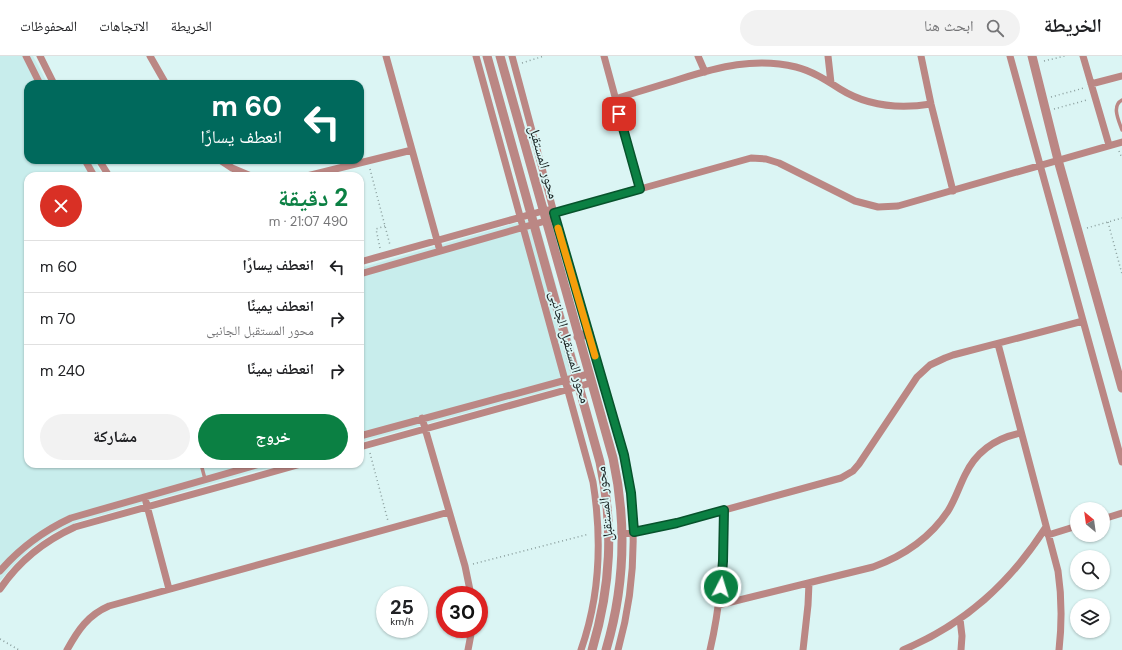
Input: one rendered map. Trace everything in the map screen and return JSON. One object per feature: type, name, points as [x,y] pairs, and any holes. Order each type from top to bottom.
[{"type":"street","points":[[26,56],[38,80]]},
{"type":"street","points":[[40,56],[52,80]]},
{"type":"street","points":[[150,56],[164,80]]},
{"type":"street","points":[[386,56],[440,252]]},
{"type":"street","name":"محور المستقبل الجانبى","points":[[476,56],[593,482],[598,531],[595,590],[587,628],[580,650]]},
{"type":"street","name":"محور المستقبل","points":[[487,56],[603,473],[610,533],[608,572],[603,612],[592,650]]},
{"type":"street","name":"محور المستقبل","points":[[500,56],[613,458],[617,477],[623,534],[622,573],[616,614],[606,650]]},
{"type":"street","name":"محور المستقبل الجانبى","points":[[512,56],[554,213],[624,455],[631,493],[634,532],[634,559],[630,594],[618,650]]},
{"type":"street","points":[[604,56],[640,189]]},
{"type":"street","points":[[698,56],[705,72]]},
{"type":"street","points":[[828,56],[831,83]]},
{"type":"street","points":[[921,56],[931,104],[953,190]]},
{"type":"street","points":[[1010,56],[1122,462]]},
{"type":"street","points":[[1083,56],[1109,146]]},
{"type":"street","points":[[1032,60],[1058,160],[1122,388]]},
{"type":"street","points":[[615,99],[705,72],[740,64],[768,63],[796,67],[810,71],[840,89],[860,98],[883,105],[907,106],[931,104]]},
{"type":"street","points":[[1091,85],[1122,76]]},
{"type":"street","points":[[364,273],[534,226],[550,220],[554,213],[747,159],[759,158],[779,163],[855,201],[870,206],[888,207],[898,206],[1122,142]]},
{"type":"street","points":[[364,162],[412,150]]},
{"type":"street","points":[[226,164],[242,172]]},
{"type":"street","points":[[323,172],[356,164]]},
{"type":"street","points":[[364,261],[531,214],[549,210],[554,213]]},
{"type":"street","points":[[623,534],[677,523],[834,480],[847,475],[860,464],[917,377],[934,363],[945,358],[1083,321]]},
{"type":"street","points":[[578,337],[589,333]]},
{"type":"street","points":[[998,344],[1058,571],[1062,620],[1059,650]]},
{"type":"street","points":[[364,446],[568,389],[577,382],[590,378]]},
{"type":"street","points":[[364,435],[566,380],[577,382]]},
{"type":"street","points":[[422,418],[465,566],[469,586]]},
{"type":"street","points":[[719,605],[873,567],[909,550],[930,533],[948,511],[968,469],[980,454],[995,442],[1021,433]]},
{"type":"street","points":[[0,571],[34,538],[58,524],[84,514],[245,468]]},
{"type":"street","points":[[0,589],[26,558],[49,540],[75,527],[287,468]]},
{"type":"street","points":[[145,496],[169,589]]},
{"type":"street","points":[[710,650],[719,605],[723,561],[724,510]]},
{"type":"street","points":[[67,650],[84,623],[95,613],[109,606],[449,512]]},
{"type":"street","points":[[1110,516],[1122,513]]},
{"type":"street","points":[[903,650],[939,633],[977,607],[1008,578],[1022,562],[1046,527]]},
{"type":"street","points":[[1048,535],[1070,528]]},
{"type":"street","points":[[802,650],[809,583]]},
{"type":"street","points":[[960,619],[962,636],[961,650]]},
{"type":"street","points":[[468,650],[470,638]]},
{"type":"lane","points":[[1122,100],[1116,108],[1122,130]]},
{"type":"lane","points":[[202,468],[205,479]]},
{"type":"path","points":[[514,66],[544,56]]},
{"type":"path","points":[[1032,60],[1065,56]]},
{"type":"path","points":[[1042,99],[1091,85]]},
{"type":"path","points":[[1046,112],[1095,98]]},
{"type":"path","points":[[368,161],[392,253]]},
{"type":"path","points":[[1078,230],[1122,218]]},
{"type":"path","points":[[1108,222],[1122,274]]},
{"type":"path","points":[[382,255],[376,229],[385,226]]},
{"type":"path","points":[[364,446],[391,528]]},
{"type":"path","points":[[465,566],[598,531]]},
{"type":"path","points":[[0,639],[19,650]]},
{"type":"shaded area","points":[[0,56],[33,56],[46,80],[24,80],[24,164],[96,164],[101,172],[24,172],[24,468],[268,468],[77,522],[51,534],[29,550],[0,581]]},
{"type":"shaded area","points":[[537,217],[583,381],[364,441],[364,267]]},
{"type":"slow traffic","points":[[558,228],[595,356]]},
{"type":"route","points":[[619,114],[640,189],[554,213],[624,455],[631,493],[634,532],[677,523],[724,510],[721,587]]}]
